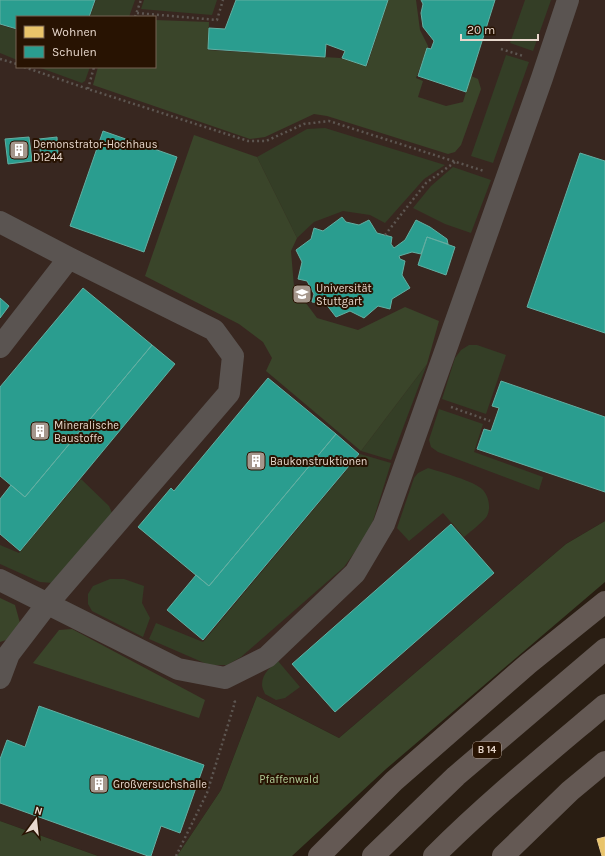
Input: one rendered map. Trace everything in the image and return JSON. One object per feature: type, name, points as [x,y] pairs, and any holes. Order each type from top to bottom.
[{"type":"highway","points":[[319,856],[394,781],[528,664],[605,602]]},
{"type":"highway","name":"B 14","points":[[373,856],[456,776],[605,649]]},
{"type":"highway","points":[[434,856],[466,824],[505,789],[605,704]]},
{"type":"highway","points":[[503,856],[570,790],[605,762]]},
{"type":"street","points":[[0,580],[178,669],[225,678],[267,657],[355,573],[384,524],[542,78],[568,0]]},
{"type":"street","points":[[0,222],[214,330],[234,356],[229,393],[48,603],[9,654],[0,678]]},
{"type":"street","points":[[0,347],[69,258]]},
{"type":"path","points":[[141,0],[137,14],[217,20],[223,0]]},
{"type":"path","points":[[0,58],[16,64]]},
{"type":"path","points":[[27,68],[248,141],[266,141],[304,124],[329,121],[506,178]]},
{"type":"path","points":[[88,89],[94,68]]},
{"type":"path","points":[[385,236],[426,183],[456,162]]},
{"type":"path","points":[[428,399],[490,421]]},
{"type":"path","points":[[176,856],[207,793],[234,702],[225,678]]},
{"type":"shaded area","name":"Universität Stuttgart","points":[[0,0],[605,0],[605,521],[566,544],[339,738],[257,696],[221,790],[177,856],[98,856],[0,821]]},
{"type":"green space","points":[[96,0],[135,0],[129,16],[90,16]]},
{"type":"green space","points":[[144,0],[217,0],[212,15],[141,9]]},
{"type":"green space","points":[[388,0],[416,0],[420,30],[428,46],[416,78],[423,81],[418,97],[446,106],[463,102],[471,76],[478,79],[481,89],[461,145],[455,152],[448,154],[327,116],[314,114],[265,137],[250,139],[93,85],[98,68],[156,68],[156,20],[209,22],[208,50],[340,58],[367,66]]},
{"type":"green space","points":[[525,0],[551,0],[533,51],[510,43]]},
{"type":"green space","points":[[0,25],[16,30],[16,60],[0,53]]},
{"type":"green space","points":[[506,55],[529,62],[493,163],[471,156]]},
{"type":"green space","points":[[41,68],[90,68],[85,81],[82,83]]},
{"type":"green space","points":[[325,128],[445,165],[424,179],[385,223],[370,215],[343,211],[314,222],[297,238],[257,157],[307,129]]},
{"type":"green space","points":[[194,135],[257,157],[297,238],[291,251],[294,287],[317,318],[358,330],[405,307],[439,321],[427,364],[361,451],[266,371],[272,358],[263,342],[239,324],[145,276]]},
{"type":"green space","points":[[453,167],[491,180],[471,233],[445,224],[413,208],[431,186]]},
{"type":"green space","points":[[469,345],[477,345],[506,355],[486,414],[442,399],[455,358],[461,350]]},
{"type":"green space","points":[[427,364],[391,460],[361,451]]},
{"type":"green space","points":[[439,409],[483,424],[474,452],[543,477],[539,490],[438,452],[431,447],[429,440]]},
{"type":"green space","points":[[360,454],[391,463],[373,521],[364,539],[344,567],[241,657],[227,665],[209,665],[149,639],[156,623],[203,642]]},
{"type":"green space","points":[[428,468],[473,483],[483,490],[487,496],[489,506],[487,516],[464,537],[443,513],[409,541],[397,528],[414,478],[418,473]]},
{"type":"green space","points":[[81,479],[109,506],[112,513],[53,583],[40,582],[0,564],[0,545],[19,553]]},
{"type":"green space","name":"Pfaffenwald","points":[[605,521],[605,582],[386,769],[292,856],[177,856],[221,790],[257,696],[339,738],[566,544]]},
{"type":"green space","points":[[110,579],[124,579],[144,586],[142,603],[150,618],[143,637],[92,611],[88,604],[88,594],[93,586]]},
{"type":"green space","points":[[0,598],[15,605],[20,623],[12,638],[0,642]]},
{"type":"green space","points":[[72,629],[205,700],[199,718],[33,663],[59,630]]},
{"type":"green space","points":[[278,661],[300,687],[285,698],[276,700],[265,694],[262,681],[265,674]]},
{"type":"green space","points":[[0,821],[98,856],[0,856]]},
{"type":"building: Wohnen","points":[[605,837],[605,856],[602,856],[597,839]]},
{"type":"building: Schulen","points":[[0,0],[95,0],[89,16],[16,16],[16,29],[0,24]]},
{"type":"building: Schulen","points":[[236,0],[388,0],[366,66],[342,58],[345,51],[326,44],[325,57],[208,49],[209,28],[225,29]]},
{"type":"building: Schulen","points":[[421,0],[495,0],[466,92],[418,76],[427,48],[431,49],[434,41],[423,27],[421,13],[423,4]]},
{"type":"building: Schulen","points":[[103,131],[177,157],[144,252],[70,226]]},
{"type":"building: Schulen","name":"Demonstrator-Hochhaus D1244","points":[[29,137],[32,161],[8,164],[5,139]]},
{"type":"building: Schulen","points":[[57,137],[58,155],[41,157],[39,139]]},
{"type":"building: Schulen","points":[[580,153],[605,161],[605,333],[527,307]]},
{"type":"building: Schulen","points":[[342,217],[346,222],[359,225],[369,220],[377,233],[392,237],[391,244],[394,248],[405,240],[416,220],[430,227],[447,239],[448,244],[427,237],[421,254],[412,252],[399,256],[400,259],[405,261],[402,275],[410,288],[392,299],[390,309],[378,306],[364,318],[350,311],[336,317],[326,304],[312,302],[314,294],[307,281],[298,279],[302,262],[296,250],[311,239],[314,228],[323,231]]},
{"type":"building: Schulen","points":[[427,237],[455,247],[446,275],[418,265]]},
{"type":"building: Schulen","name":"Mineralische Baustoffe","points":[[83,288],[152,345],[25,497],[0,476],[0,387]]},
{"type":"building: Schulen","points":[[0,298],[9,306],[0,318]]},
{"type":"building: Schulen","points":[[152,345],[175,364],[20,551],[0,534],[0,499],[11,485],[25,497]]},
{"type":"building: Schulen","name":"Baukonstruktionen","points":[[268,378],[336,434],[209,586],[138,527],[171,488],[174,491]]},
{"type":"building: Schulen","points":[[501,381],[605,417],[605,492],[477,449],[484,429],[491,431],[499,408],[492,406]]},
{"type":"building: Schulen","points":[[336,434],[359,454],[203,640],[167,610],[196,575],[209,586]]},
{"type":"building: Schulen","points":[[451,524],[494,573],[335,712],[292,664]]},
{"type":"building: Schulen","name":"Großversuchshalle","points":[[39,706],[204,765],[180,833],[161,826],[151,856],[148,856],[0,803],[0,759],[7,740],[25,747]]},
{"type":"place","name":"Demonstrator-Hochhaus D1244","points":[[19,150]]},
{"type":"place","name":"Universität Stuttgart","points":[[302,294]]},
{"type":"place","name":"Mineralische Baustoffe","points":[[40,431]]},
{"type":"place","name":"Baukonstruktionen","points":[[256,461]]},
{"type":"place","name":"Großversuchshalle","points":[[99,784]]}]
